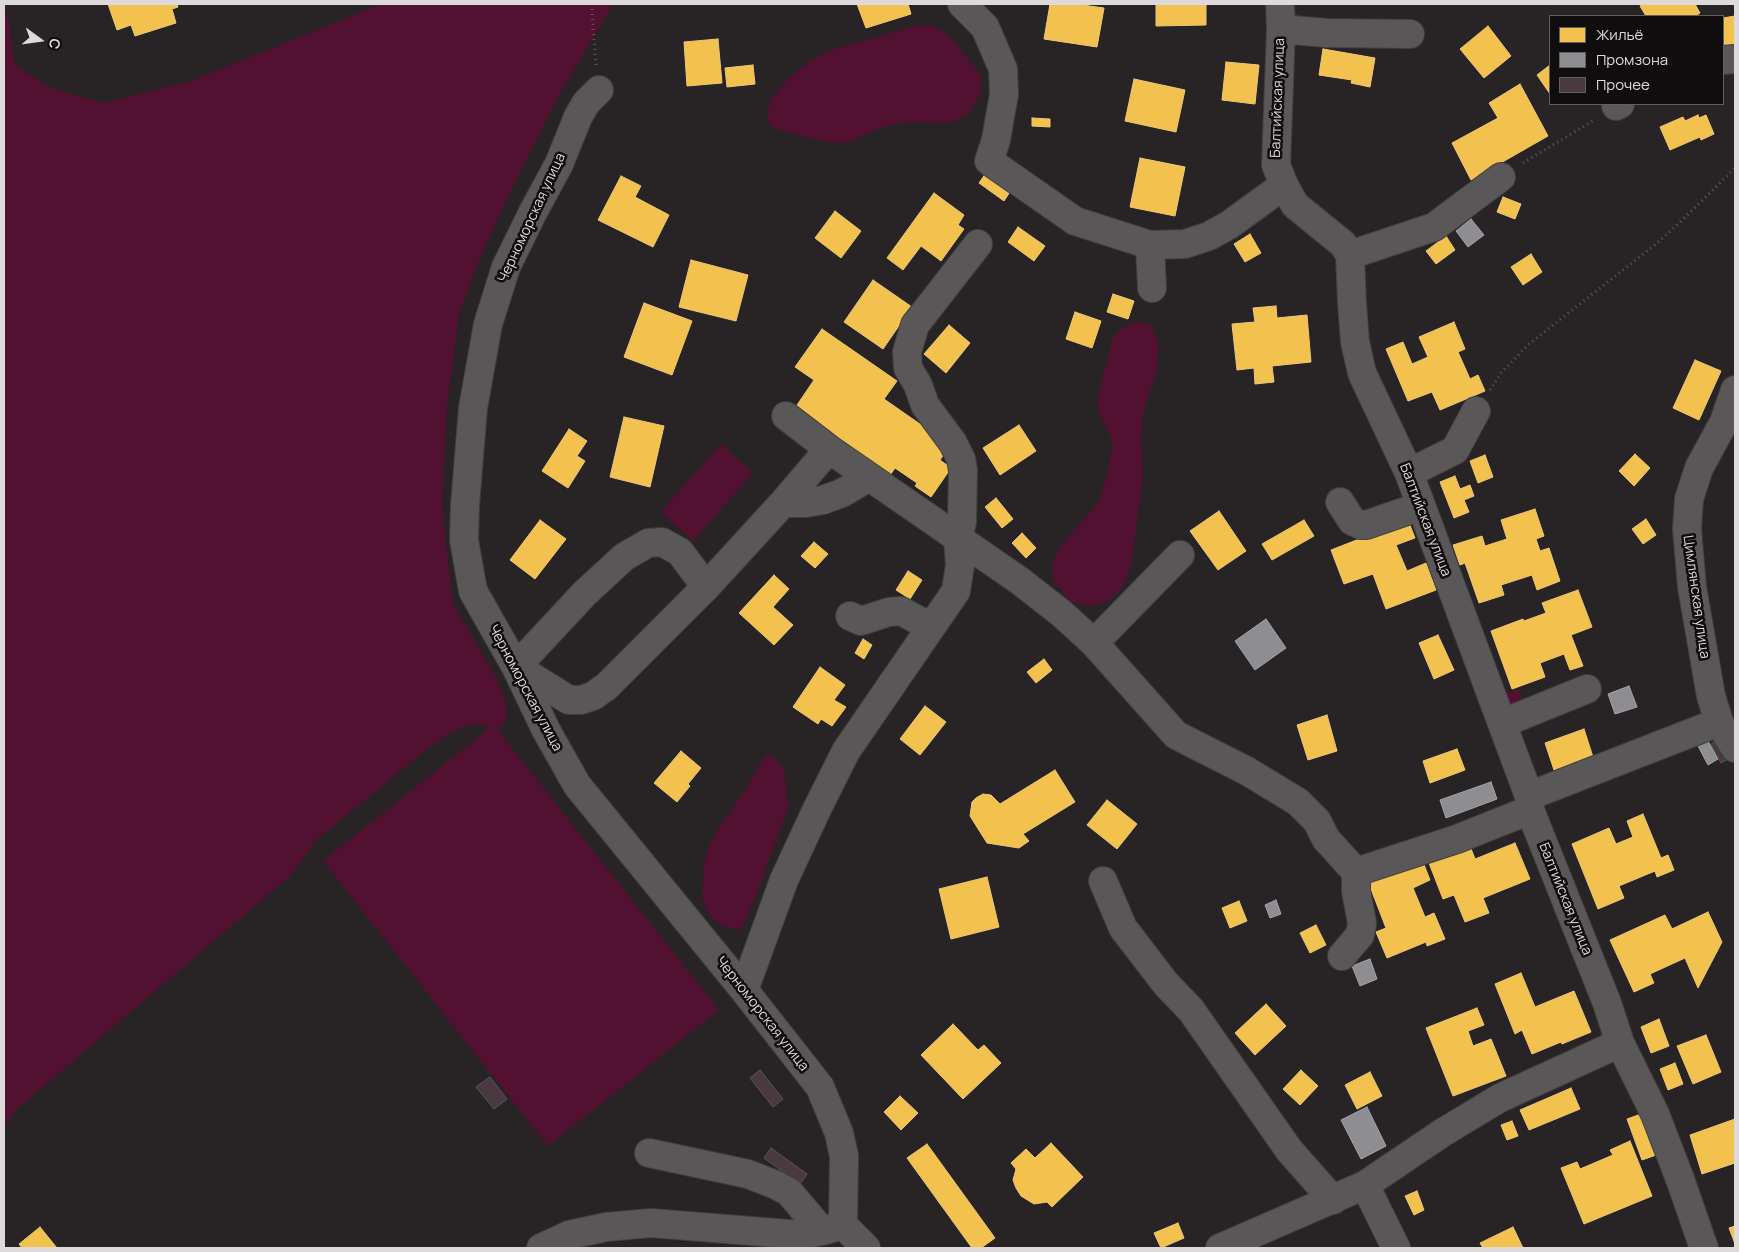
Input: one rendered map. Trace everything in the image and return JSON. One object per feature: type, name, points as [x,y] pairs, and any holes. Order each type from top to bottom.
[{"type":"street","points":[[962,4],[985,27],[1003,69],[1004,95],[996,140],[989,161],[1075,221],[1150,244],[1185,244],[1209,236],[1247,213],[1284,185]]},
{"type":"street","points":[[1280,16],[1327,33],[1410,34]]},
{"type":"street","name":"Балтийская улица","points":[[1280,16],[1276,165],[1295,205],[1343,244],[1350,255],[1356,342],[1362,373],[1409,473],[1620,1043],[1655,1114],[1704,1248]]},
{"type":"street","name":"Черноморская улица","points":[[599,90],[586,103],[578,117],[559,164],[506,267],[488,324],[473,408],[464,540],[473,591],[516,667],[546,730],[577,785],[744,990],[820,1087],[839,1133],[844,1156],[832,1228]]},
{"type":"street","points":[[1350,255],[1434,227],[1501,177]]},
{"type":"street","points":[[744,990],[784,880],[846,751],[956,591],[960,566],[958,539],[962,522],[963,470],[953,443],[925,405],[918,385],[908,368],[907,352],[915,325],[978,244]]},
{"type":"street","points":[[1150,244],[1152,288]]},
{"type":"street","name":"Цимлянская улица","points":[[1735,390],[1724,422],[1699,468],[1689,499],[1687,529],[1692,588],[1711,696],[1719,722],[1735,748]]},
{"type":"street","points":[[1409,473],[1455,450],[1476,411]]},
{"type":"street","points":[[786,416],[829,449],[1020,581],[1047,602],[1094,643],[1176,735],[1247,771],[1298,802],[1317,821],[1326,839],[1356,872],[1356,891],[1362,923],[1360,935],[1342,956]]},
{"type":"street","points":[[706,588],[680,552],[662,542],[648,542],[624,557],[584,594],[516,667],[569,700],[581,700],[593,696],[607,686],[706,588],[784,503],[829,449]]},
{"type":"street","points":[[784,503],[806,503],[822,500],[842,493],[869,477]]},
{"type":"street","points":[[1340,502],[1352,521],[1361,525],[1366,525],[1421,506]]},
{"type":"street","points":[[1094,643],[1180,555]]},
{"type":"street","points":[[850,616],[861,621],[889,612],[900,611],[931,627]]},
{"type":"street","points":[[1503,723],[1587,689]]},
{"type":"street","points":[[1356,872],[1457,840],[1530,803],[1719,722]]},
{"type":"street","points":[[1103,881],[1123,928],[1166,984],[1191,1010],[1289,1150],[1333,1200]]},
{"type":"street","points":[[1220,1248],[1365,1185],[1442,1133],[1500,1098],[1620,1043]]},
{"type":"street","points":[[649,1153],[748,1174],[776,1185],[789,1192],[832,1228],[866,1248]]},
{"type":"street","points":[[1365,1185],[1396,1248]]},
{"type":"street","points":[[542,1248],[569,1235],[606,1227],[651,1223],[801,1235],[832,1228]]},
{"type":"path","points":[[592,4],[599,90]]},
{"type":"path","points":[[1501,177],[1618,105]]},
{"type":"path","points":[[1476,411],[1500,373],[1529,344],[1676,226],[1735,168]]},
{"type":"shaded area","points":[[381,4],[613,4],[559,95],[515,182],[480,258],[459,314],[447,406],[442,507],[453,604],[497,679],[506,703],[507,716],[502,727],[496,728],[719,1010],[548,1146],[323,861],[491,727],[475,724],[457,729],[426,750],[315,841],[290,876],[18,1108],[4,1127],[4,5],[8,17],[15,65],[51,88],[103,103],[191,81]]},
{"type":"shaded area","points":[[915,26],[934,26],[948,35],[981,76],[981,93],[969,113],[956,121],[942,123],[905,122],[883,127],[851,142],[833,143],[778,130],[769,124],[769,102],[789,78],[809,61],[828,51]]},
{"type":"shaded area","points":[[1137,322],[1149,324],[1154,331],[1159,345],[1157,370],[1144,409],[1141,434],[1143,477],[1131,566],[1124,585],[1109,600],[1095,606],[1081,605],[1070,601],[1052,579],[1053,562],[1062,544],[1097,504],[1104,487],[1113,446],[1110,435],[1097,408],[1099,394],[1113,336],[1124,327]]},
{"type":"shaded area","points":[[721,444],[753,473],[693,541],[661,512]]},
{"type":"shaded area","points":[[1519,689],[1525,708],[1508,714],[1501,695]]},
{"type":"shaded area","points":[[772,755],[784,769],[788,808],[754,901],[741,929],[737,930],[719,925],[707,912],[702,897],[704,865],[708,848],[717,831],[765,756]]},
{"type":"building: Жильё","points":[[108,4],[177,4],[178,7],[172,9],[176,23],[135,36],[131,25],[117,30]]},
{"type":"building: Жильё","points":[[857,4],[908,4],[911,14],[866,28]]},
{"type":"building: Жильё","points":[[1050,4],[1075,4],[1104,8],[1097,47],[1044,39]]},
{"type":"building: Жильё","points":[[1156,4],[1206,4],[1206,25],[1156,26]]},
{"type":"building: Жильё","points":[[1643,4],[1695,4],[1700,13],[1697,15],[1645,15],[1640,6]]},
{"type":"building: Жильё","points":[[1735,16],[1735,46],[1724,48],[1724,18]]},
{"type":"building: Жильё","points":[[1488,26],[1511,56],[1484,78],[1460,49]]},
{"type":"building: Жильё","points":[[718,39],[722,83],[687,86],[684,42]]},
{"type":"building: Жильё","points":[[1323,49],[1375,58],[1370,87],[1351,83],[1352,80],[1319,75]]},
{"type":"building: Жильё","points":[[1226,62],[1259,65],[1255,104],[1222,100]]},
{"type":"building: Жильё","points":[[753,65],[755,84],[727,87],[725,68]]},
{"type":"building: Жильё","points":[[1549,66],[1549,93],[1537,75]]},
{"type":"building: Жильё","points":[[1134,79],[1185,90],[1176,132],[1125,121]]},
{"type":"building: Жильё","points":[[1520,84],[1548,136],[1471,180],[1452,143],[1498,118],[1489,103]]},
{"type":"building: Жильё","points":[[1698,115],[1699,118],[1706,115],[1714,134],[1701,140],[1700,137],[1670,150],[1660,127],[1683,117],[1685,121]]},
{"type":"building: Жильё","points":[[1032,118],[1050,119],[1050,127],[1032,126]]},
{"type":"building: Жильё","points":[[1140,158],[1185,167],[1175,216],[1130,207]]},
{"type":"building: Жильё","points":[[988,170],[1013,187],[1004,201],[979,183]]},
{"type":"building: Жильё","points":[[621,176],[641,186],[635,197],[669,215],[653,247],[598,220]]},
{"type":"building: Жильё","points":[[934,193],[964,215],[958,225],[964,229],[941,261],[921,246],[903,270],[887,258]]},
{"type":"building: Жильё","points":[[1503,197],[1521,204],[1515,219],[1497,212]]},
{"type":"building: Жильё","points":[[835,211],[861,231],[841,258],[815,238]]},
{"type":"building: Жильё","points":[[1018,227],[1045,246],[1034,261],[1008,242]]},
{"type":"building: Жильё","points":[[1250,234],[1261,253],[1245,262],[1234,244]]},
{"type":"building: Жильё","points":[[1446,236],[1455,250],[1436,264],[1426,251]]},
{"type":"building: Жильё","points":[[1531,254],[1542,272],[1523,285],[1511,267]]},
{"type":"building: Жильё","points":[[691,260],[748,275],[736,321],[679,307]]},
{"type":"building: Жильё","points":[[873,280],[912,307],[883,349],[844,322]]},
{"type":"building: Жильё","points":[[1113,294],[1134,301],[1128,319],[1107,312]]},
{"type":"building: Жильё","points":[[644,303],[692,321],[672,375],[624,357]]},
{"type":"building: Жильё","points":[[1276,306],[1277,318],[1307,315],[1311,362],[1272,366],[1274,382],[1255,384],[1254,368],[1237,370],[1232,324],[1255,322],[1253,308]]},
{"type":"building: Жильё","points":[[1075,312],[1101,321],[1092,348],[1066,339]]},
{"type":"building: Жильё","points":[[1454,322],[1465,349],[1458,352],[1470,379],[1478,375],[1485,391],[1440,410],[1432,392],[1408,401],[1386,349],[1403,342],[1412,364],[1428,357],[1419,337]]},
{"type":"building: Жильё","points":[[949,325],[970,343],[946,373],[924,354]]},
{"type":"building: Жильё","points":[[822,329],[897,381],[884,399],[950,445],[940,460],[951,468],[931,497],[915,486],[917,483],[895,468],[888,478],[793,411],[814,380],[795,367]]},
{"type":"building: Жильё","points":[[1695,360],[1721,371],[1699,420],[1673,408]]},
{"type":"building: Жильё","points":[[624,417],[664,426],[650,487],[610,477]]},
{"type":"building: Жильё","points":[[1019,425],[1036,451],[1000,475],[983,448]]},
{"type":"building: Жильё","points":[[569,429],[587,441],[577,456],[585,461],[568,488],[542,471]]},
{"type":"building: Жильё","points":[[1635,454],[1650,468],[1634,486],[1619,471]]},
{"type":"building: Жильё","points":[[1485,455],[1493,477],[1478,483],[1470,461]]},
{"type":"building: Жильё","points":[[1455,476],[1460,489],[1470,485],[1474,496],[1464,500],[1469,512],[1454,518],[1440,482]]},
{"type":"building: Жильё","points":[[996,498],[1013,519],[1002,528],[985,507]]},
{"type":"building: Жильё","points":[[1535,509],[1544,536],[1536,539],[1540,551],[1549,548],[1560,581],[1537,590],[1532,575],[1501,585],[1504,595],[1479,603],[1465,563],[1460,565],[1453,545],[1482,536],[1485,546],[1507,539],[1501,520]]},
{"type":"building: Жильё","points":[[1219,511],[1246,551],[1218,570],[1190,531]]},
{"type":"building: Жильё","points":[[1646,519],[1656,535],[1643,544],[1632,529]]},
{"type":"building: Жильё","points":[[540,520],[566,539],[535,579],[510,560]]},
{"type":"building: Жильё","points":[[1304,520],[1314,536],[1272,560],[1262,544]]},
{"type":"building: Жильё","points":[[1408,520],[1415,538],[1396,545],[1407,571],[1426,563],[1436,590],[1386,609],[1373,574],[1344,584],[1331,550]]},
{"type":"building: Жильё","points":[[1022,533],[1036,548],[1026,558],[1012,543]]},
{"type":"building: Жильё","points":[[814,542],[828,554],[815,568],[801,556]]},
{"type":"building: Жильё","points":[[908,571],[922,580],[910,599],[896,590]]},
{"type":"building: Жильё","points":[[774,575],[789,589],[773,607],[793,625],[774,645],[739,613]]},
{"type":"building: Жильё","points":[[1578,590],[1592,627],[1571,635],[1583,666],[1570,670],[1564,654],[1540,663],[1545,677],[1512,689],[1491,631],[1546,613],[1542,603]]},
{"type":"building: Жильё","points":[[1438,635],[1454,670],[1434,679],[1419,643]]},
{"type":"building: Жильё","points":[[863,639],[872,645],[864,659],[855,653]]},
{"type":"building: Жильё","points":[[1044,659],[1052,670],[1036,683],[1027,672]]},
{"type":"building: Жильё","points":[[820,667],[845,685],[834,700],[846,707],[832,726],[821,719],[818,724],[793,707]]},
{"type":"building: Жильё","points":[[925,706],[946,722],[920,755],[900,739]]},
{"type":"building: Жильё","points":[[1327,715],[1337,751],[1308,760],[1297,725]]},
{"type":"building: Жильё","points":[[1584,729],[1593,757],[1554,770],[1545,743]]},
{"type":"building: Жильё","points":[[1457,749],[1465,770],[1430,783],[1423,761]]},
{"type":"building: Жильё","points":[[681,751],[701,768],[677,802],[654,783]]},
{"type":"building: Жильё","points":[[1055,770],[1075,802],[1023,834],[1029,841],[1019,848],[987,843],[970,816],[972,802],[983,794],[991,795],[1000,804]]},
{"type":"building: Жильё","points":[[1107,800],[1137,824],[1117,849],[1087,825]]},
{"type":"building: Жильё","points":[[1643,814],[1661,858],[1668,855],[1674,870],[1657,877],[1655,871],[1619,886],[1624,898],[1598,909],[1572,844],[1609,828],[1616,844],[1633,837],[1627,821]]},
{"type":"building: Жильё","points":[[1515,843],[1530,879],[1483,898],[1489,913],[1465,922],[1454,895],[1443,899],[1429,863],[1470,846],[1475,859]]},
{"type":"building: Жильё","points":[[1423,862],[1430,880],[1413,888],[1425,917],[1434,913],[1445,939],[1427,946],[1426,942],[1387,958],[1376,932],[1386,928],[1369,884]]},
{"type":"building: Жильё","points":[[987,877],[999,927],[951,939],[939,889]]},
{"type":"building: Жильё","points":[[1239,901],[1247,921],[1230,928],[1222,908]]},
{"type":"building: Жильё","points":[[1708,912],[1722,942],[1698,988],[1685,958],[1650,974],[1654,983],[1634,992],[1610,940],[1665,915],[1672,929]]},
{"type":"building: Жильё","points":[[1316,925],[1326,945],[1310,953],[1300,933]]},
{"type":"building: Жильё","points":[[1521,973],[1535,1007],[1574,991],[1591,1032],[1532,1054],[1522,1030],[1515,1034],[1495,984]]},
{"type":"building: Жильё","points":[[1266,1004],[1286,1026],[1255,1055],[1235,1033]]},
{"type":"building: Жильё","points":[[1477,1008],[1484,1025],[1468,1031],[1473,1046],[1491,1039],[1506,1076],[1453,1096],[1426,1028]]},
{"type":"building: Жильё","points":[[1659,1019],[1669,1046],[1651,1053],[1641,1027]]},
{"type":"building: Жильё","points":[[953,1024],[978,1050],[984,1045],[1001,1063],[963,1099],[921,1055]]},
{"type":"building: Жильё","points":[[1706,1035],[1721,1072],[1693,1084],[1677,1046]]},
{"type":"building: Жильё","points":[[1675,1063],[1683,1084],[1668,1090],[1660,1069]]},
{"type":"building: Жильё","points":[[1301,1070],[1318,1086],[1300,1105],[1283,1089]]},
{"type":"building: Жильё","points":[[1370,1072],[1382,1096],[1357,1109],[1345,1085]]},
{"type":"building: Жильё","points":[[1571,1088],[1580,1109],[1529,1130],[1520,1110]]},
{"type":"building: Жильё","points":[[900,1096],[918,1113],[901,1130],[884,1112]]},
{"type":"building: Жильё","points":[[1644,1113],[1659,1154],[1642,1160],[1627,1119]]},
{"type":"building: Жильё","points":[[1735,1119],[1735,1163],[1702,1174],[1690,1135]]},
{"type":"building: Жильё","points":[[1512,1121],[1518,1136],[1507,1140],[1501,1125]]},
{"type":"building: Жильё","points":[[1630,1141],[1652,1196],[1584,1224],[1561,1168],[1577,1162],[1580,1169],[1613,1155],[1610,1150]]},
{"type":"building: Жильё","points":[[1051,1143],[1083,1177],[1052,1207],[1047,1202],[1034,1204],[1021,1196],[1013,1180],[1016,1169],[1011,1163],[1026,1149],[1035,1158]]},
{"type":"building: Жильё","points":[[927,1144],[995,1238],[981,1248],[972,1248],[907,1158]]},
{"type":"building: Жильё","points":[[1417,1191],[1424,1210],[1414,1215],[1405,1196]]},
{"type":"building: Жильё","points":[[1178,1223],[1184,1238],[1161,1248],[1154,1233]]},
{"type":"building: Жильё","points":[[1735,1226],[1735,1244],[1729,1228]]},
{"type":"building: Жильё","points":[[40,1227],[57,1248],[22,1248],[19,1244]]},
{"type":"building: Жильё","points":[[1513,1227],[1523,1248],[1483,1248],[1480,1243]]},
{"type":"building: Промзона","points":[[1471,219],[1484,235],[1468,247],[1456,231]]},
{"type":"building: Промзона","points":[[1266,619],[1286,648],[1255,670],[1235,641]]},
{"type":"building: Промзона","points":[[1629,686],[1637,707],[1615,714],[1608,694]]},
{"type":"building: Промзона","points":[[1708,741],[1718,759],[1708,765],[1698,746]]},
{"type":"building: Промзона","points":[[1491,782],[1497,799],[1446,818],[1440,800]]},
{"type":"building: Промзона","points":[[1276,900],[1281,914],[1270,918],[1265,905]]},
{"type":"building: Промзона","points":[[1370,959],[1377,979],[1360,986],[1352,966]]},
{"type":"building: Промзона","points":[[1367,1107],[1386,1146],[1361,1159],[1341,1120]]},
{"type":"building: Прочее","points":[[1720,739],[1730,758],[1721,763],[1711,744]]},
{"type":"building: Прочее","points":[[760,1070],[783,1099],[773,1107],[750,1078]]},
{"type":"building: Прочее","points":[[490,1077],[507,1099],[494,1109],[476,1087]]},
{"type":"building: Прочее","points":[[771,1148],[807,1174],[800,1184],[764,1158]]}]
